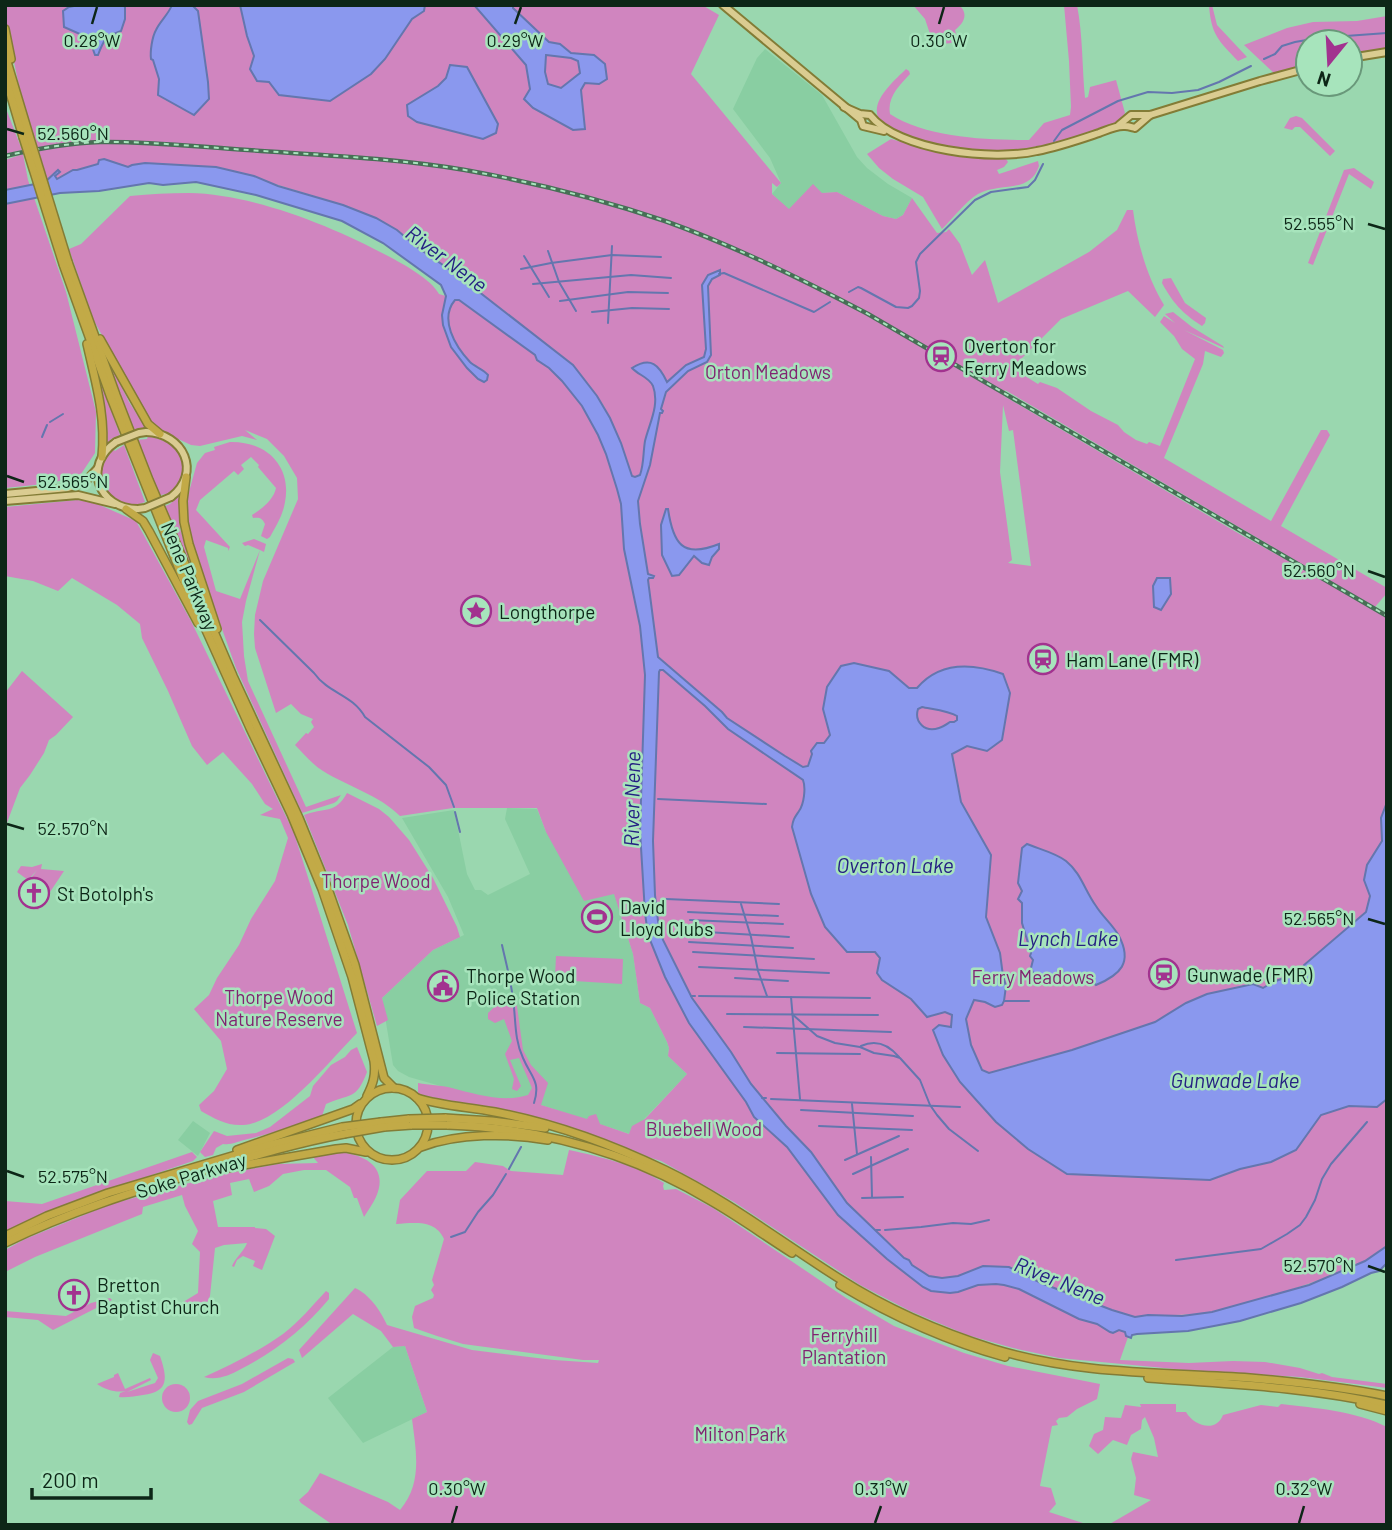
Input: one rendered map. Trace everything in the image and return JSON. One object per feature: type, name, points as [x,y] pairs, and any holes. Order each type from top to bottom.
[{"type":"highway","points":[[5,29],[8,80]]},
{"type":"highway","name":"Nene Parkway","points":[[5,55],[8,80],[65,263],[143,482],[183,579],[296,811],[328,888],[355,965],[384,1079],[394,1088]]},
{"type":"highway","points":[[85,319],[148,424],[160,434]]},
{"type":"highway","points":[[85,319],[102,408],[102,457]]},
{"type":"highway","points":[[186,477],[184,522],[230,676]]},
{"type":"highway","points":[[126,509],[143,522],[149,531],[230,676]]},
{"type":"highway","name":"Nene Parkway","points":[[230,676],[322,889],[352,977],[375,1072],[367,1096]]},
{"type":"highway","points":[[192,1171],[346,1108],[363,1094],[371,1077],[370,1050]]},
{"type":"highway","points":[[370,1153],[360,1142],[356,1126],[358,1111],[367,1096],[380,1090],[394,1088],[417,1098],[547,1124],[622,1154],[709,1199],[869,1302],[916,1326],[982,1351],[1071,1371],[1299,1386],[1347,1386],[1387,1394]]},
{"type":"highway","points":[[192,1171],[346,1148],[370,1153],[384,1160],[397,1161],[410,1157],[426,1138],[428,1122],[423,1106],[417,1098]]},
{"type":"highway","points":[[306,1125],[361,1104]]},
{"type":"highway","name":"Soke Parkway","points":[[5,1236],[108,1193],[343,1130],[383,1124],[492,1121],[576,1136],[622,1154]]},
{"type":"highway","points":[[421,1147],[451,1139],[518,1136],[622,1154]]},
{"type":"highway","name":"Soke Parkway","points":[[5,1243],[88,1207],[192,1171]]},
{"type":"highway","points":[[1299,1386],[1387,1405]]},
{"type":"highway","points":[[1299,1386],[1387,1411]]},
{"type":"main road","points":[[723,5],[844,107],[863,118]]},
{"type":"main road","points":[[1364,56],[1387,52]]},
{"type":"main road","points":[[1127,123],[1135,128],[1139,120],[1150,115],[1294,72]]},
{"type":"main road","points":[[863,118],[870,115],[872,124]]},
{"type":"main road","points":[[863,118],[863,126],[872,124],[907,140],[950,151],[981,155],[1034,152],[1118,127],[1127,123],[1131,115],[1139,120]]},
{"type":"main road","points":[[5,501],[78,495],[126,509],[138,509],[171,498],[180,489],[186,477],[187,465],[182,450],[171,439],[146,432],[111,446],[102,457],[98,468],[98,482],[104,495],[114,504]]},
{"type":"main road","points":[[5,494],[68,488],[85,482],[98,468]]},
{"type":"shaded area","points":[[765,49],[822,95],[857,157],[867,168],[912,198],[903,215],[896,219],[883,216],[837,192],[822,193],[789,210],[772,194],[781,183],[770,158],[733,109],[757,58]]},
{"type":"shaded area","points":[[507,808],[537,809],[546,832],[614,893],[633,954],[640,1003],[650,1008],[667,1042],[668,1056],[687,1074],[630,1134],[541,1105],[486,1099],[409,1077],[393,1065],[382,998],[433,950],[464,935],[448,897],[402,818],[454,810],[467,874],[475,890],[481,890],[488,895],[530,874],[505,819]]},
{"type":"shaded area","points":[[193,1121],[210,1133],[198,1156],[178,1140]]},
{"type":"shaded area","points":[[405,1346],[427,1412],[363,1443],[328,1398],[393,1347]]},
{"type":"green space","points":[[5,5],[702,5],[719,15],[691,74],[781,183],[777,187],[772,183],[772,194],[789,209],[813,184],[822,193],[837,192],[883,216],[896,219],[903,215],[912,198],[937,233],[949,229],[960,244],[972,275],[985,260],[998,303],[1089,252],[1117,230],[1127,210],[1133,210],[1144,259],[1164,305],[1155,317],[1128,291],[1061,319],[1012,368],[1038,384],[1040,382],[1057,388],[1118,425],[1136,440],[1160,446],[1195,359],[1182,349],[1160,322],[1164,316],[1175,323],[1165,314],[1173,312],[1224,348],[1184,330],[1223,350],[1224,353],[1221,357],[1205,351],[1203,364],[1164,458],[1271,521],[1321,430],[1327,430],[1330,435],[1281,526],[1387,588],[1387,593],[1375,607],[1005,390],[1004,396],[1387,618],[1387,1246],[1356,1265],[1309,1284],[1220,1310],[1135,1317],[1120,1360],[1265,1362],[1332,1377],[1387,1384],[1387,1388],[1300,1377],[1059,1358],[967,1335],[910,1311],[860,1285],[734,1202],[661,1161],[584,1133],[418,1094],[418,1083],[499,1098],[528,1095],[532,1088],[519,1058],[510,1060],[521,1086],[517,1091],[512,1089],[514,1079],[505,1054],[512,1041],[504,1019],[495,1023],[488,1019],[488,1013],[494,1007],[511,999],[516,999],[523,1050],[531,1065],[548,1083],[541,1105],[587,1119],[596,1114],[600,1124],[629,1134],[632,1126],[645,1119],[687,1074],[668,1056],[667,1042],[650,1008],[640,1003],[633,954],[614,894],[584,901],[546,832],[537,808],[453,808],[400,816],[373,797],[319,769],[295,745],[314,727],[311,722],[313,719],[301,714],[291,704],[276,713],[255,648],[254,634],[255,615],[263,581],[298,499],[297,478],[284,456],[267,439],[245,430],[257,440],[242,436],[200,446],[191,445],[161,431],[150,422],[93,319],[69,249],[81,244],[130,196],[189,193],[239,199],[292,214],[366,245],[409,268],[430,283],[439,294],[459,300],[535,355],[572,391],[595,428],[614,477],[632,587],[650,591],[638,505],[621,443],[604,406],[573,365],[406,237],[376,218],[343,205],[216,167],[145,163],[128,167],[103,159],[100,160],[123,168],[86,167],[57,179],[55,175],[59,172],[47,180],[26,120],[5,18]],"holes":[[[1003,405],[1009,431],[1013,430],[1031,566],[1008,563],[1012,560],[1000,472]]]},
{"type":"green space","points":[[913,5],[959,5],[965,15],[955,30],[960,38],[946,44],[932,40],[925,19]]},
{"type":"green space","points":[[1064,5],[1077,5],[1085,98],[1088,97],[1090,87],[1116,80],[1125,113],[1113,124],[1052,144],[988,151],[962,149],[919,140],[896,132],[881,122],[877,111],[881,97],[906,69],[910,74],[892,97],[890,114],[921,128],[976,138],[1029,140],[1044,123],[1070,115]]},
{"type":"green space","points":[[1209,5],[1212,5],[1217,25],[1247,57],[1238,61],[1221,42],[1214,31]]},
{"type":"green space","points":[[1387,16],[1387,49],[1364,53],[1364,28],[1294,28],[1294,69],[1275,74],[1244,45],[1287,28],[1313,22],[1357,21]]},
{"type":"green space","points":[[5,106],[22,150],[5,154]]},
{"type":"green space","points":[[1290,118],[1302,118],[1335,151],[1330,156],[1300,127],[1292,130],[1284,128]]},
{"type":"green space","points":[[891,139],[976,157],[1006,159],[1008,162],[1004,167],[997,170],[999,174],[1038,161],[1039,166],[1029,181],[978,194],[942,229],[923,197],[893,179],[867,154]]},
{"type":"green space","points":[[23,154],[28,180],[66,292],[96,412],[95,453],[79,477],[5,488],[5,160]]},
{"type":"green space","points":[[1354,168],[1374,182],[1371,189],[1349,174],[1313,265],[1308,263],[1344,170]]},
{"type":"green space","points":[[1171,278],[1185,303],[1206,318],[1202,326],[1183,312],[1170,296],[1162,283],[1163,279]]},
{"type":"green space","points":[[100,342],[129,402],[147,429],[133,431]]},
{"type":"green space","points":[[95,366],[120,435],[111,439],[105,447]]},
{"type":"green space","points":[[148,436],[172,445],[179,451],[184,463],[180,482],[166,495],[158,496],[136,440],[147,439]]},
{"type":"green space","points":[[230,442],[255,446],[265,451],[274,458],[284,477],[284,507],[277,525],[267,539],[261,536],[264,522],[252,515],[267,503],[276,488],[251,457],[241,465],[244,469],[238,475],[234,471],[200,500],[196,510],[230,547],[228,551],[228,548],[206,540],[204,547],[216,591],[240,599],[260,550],[242,622],[248,681],[306,807],[341,795],[334,803],[302,813],[236,668],[193,548],[186,517],[187,499],[197,463],[205,453],[215,450],[214,447]]},
{"type":"green space","points":[[124,445],[145,502],[136,507],[114,499],[99,480],[107,456],[113,449],[115,451]]},
{"type":"green space","points":[[179,495],[180,529],[208,615],[163,507]]},
{"type":"green space","name":"Thorpe Wood Nature Reserve","points":[[77,500],[93,502],[136,521],[191,621],[294,833],[357,1033],[305,1088],[258,1122],[232,1124],[201,1111],[199,1105],[214,1091],[227,1069],[221,1041],[194,1009],[209,995],[275,881],[288,838],[280,819],[260,815],[273,809],[265,804],[252,784],[223,752],[207,765],[192,746],[142,638],[140,624],[117,605],[72,578],[58,591],[33,581],[5,576],[5,507]]},
{"type":"green space","points":[[254,539],[266,544],[264,552],[242,543]]},
{"type":"green space","points":[[22,671],[73,717],[49,740],[44,753],[20,788],[5,828],[5,693]]},
{"type":"green space","name":"Thorpe Wood","points":[[347,793],[379,809],[409,840],[433,878],[460,937],[433,950],[382,998],[388,1020],[377,1026],[348,925],[304,815],[333,808]]},
{"type":"green space","points":[[42,864],[41,869],[64,871],[38,910],[18,896],[37,870],[28,880],[17,872],[21,866]]},
{"type":"green space","points":[[556,956],[623,959],[622,984],[555,977]]},
{"type":"green space","points":[[357,1047],[367,1072],[363,1081],[356,1092],[326,1104],[322,1116],[264,1135],[223,1144],[216,1148],[213,1155],[205,1157],[200,1152],[214,1131],[227,1136],[256,1133],[270,1127],[310,1096],[313,1086],[331,1065]]},
{"type":"green space","points":[[569,1150],[631,1166],[664,1183],[664,1190],[676,1189],[713,1208],[846,1298],[894,1326],[964,1353],[1008,1366],[1100,1384],[1097,1399],[1067,1417],[1059,1418],[1056,1421],[1058,1425],[1052,1426],[1040,1486],[1051,1488],[1056,1504],[1049,1512],[1089,1525],[333,1525],[301,1503],[299,1500],[308,1492],[320,1473],[388,1502],[400,1510],[415,1478],[416,1455],[412,1419],[427,1412],[405,1346],[393,1347],[381,1331],[353,1314],[302,1358],[299,1350],[355,1288],[374,1304],[387,1325],[472,1350],[598,1363],[599,1360],[463,1344],[414,1328],[412,1317],[415,1306],[433,1298],[432,1280],[444,1239],[430,1225],[396,1224],[400,1200],[427,1171],[466,1171],[475,1162],[503,1166],[511,1171],[563,1175]]},
{"type":"green space","points":[[192,1152],[197,1157],[193,1161],[72,1202],[5,1232],[5,1201],[42,1204]]},
{"type":"green space","points":[[340,1152],[358,1156],[377,1170],[379,1187],[375,1200],[364,1217],[350,1187],[326,1170],[283,1174],[269,1186],[254,1192],[249,1179],[230,1183],[232,1195],[213,1201],[218,1227],[255,1227],[266,1229],[275,1236],[262,1270],[253,1266],[255,1261],[243,1256],[232,1266],[247,1243],[215,1248],[210,1296],[205,1307],[194,1304],[182,1307],[180,1304],[198,1293],[200,1252],[192,1244],[198,1231],[182,1195],[143,1207],[142,1214],[35,1257],[5,1272],[5,1250],[25,1239],[111,1204],[223,1174],[278,1164],[318,1163],[312,1156]]},
{"type":"green space","points":[[326,1291],[329,1293],[329,1299],[310,1320],[278,1347],[228,1375],[219,1378],[204,1377],[283,1334]]},
{"type":"green space","points":[[110,1298],[112,1300],[53,1330],[38,1320],[5,1317],[5,1311],[66,1316],[91,1303]]},
{"type":"green space","points":[[153,1353],[160,1356],[165,1377],[158,1391],[119,1397],[120,1393],[126,1391],[111,1391],[97,1384],[118,1373],[125,1389],[150,1378],[151,1380],[127,1392],[155,1383],[158,1378],[150,1360]]},
{"type":"green space","points":[[288,1358],[295,1362],[244,1392],[202,1408],[192,1424],[187,1422],[190,1410],[198,1401],[242,1384]]},
{"type":"green space","points":[[176,1384],[186,1388],[190,1398],[186,1408],[176,1412],[166,1408],[162,1398],[166,1388]]},
{"type":"green space","points":[[1140,1404],[1176,1404],[1176,1412],[1186,1412],[1194,1421],[1205,1426],[1220,1421],[1223,1415],[1261,1405],[1278,1407],[1281,1404],[1349,1414],[1387,1427],[1387,1525],[1108,1525],[1151,1500],[1134,1495],[1136,1478],[1131,1459],[1133,1452],[1158,1457],[1154,1438],[1145,1417],[1141,1429],[1131,1435],[1127,1445],[1113,1440],[1098,1454],[1089,1446],[1094,1434],[1103,1430],[1105,1417],[1121,1418],[1125,1405],[1141,1407]]},
{"type":"water","points":[[79,5],[125,7],[121,31],[106,39],[98,55],[95,55],[89,38],[64,27],[63,11]]},
{"type":"water","points":[[172,5],[192,5],[198,11],[209,99],[194,115],[158,95],[159,79],[151,59],[153,36]]},
{"type":"water","points":[[240,5],[425,5],[424,11],[412,19],[385,59],[371,74],[330,101],[279,95],[269,82],[257,81],[250,69],[254,56]]},
{"type":"water","points":[[474,5],[513,5],[549,42],[560,44],[571,53],[594,55],[605,64],[607,79],[599,84],[585,83],[581,90],[585,129],[573,130],[533,108],[524,99],[530,89],[526,65]],"holes":[[[546,55],[578,61],[580,73],[561,88],[548,84],[545,72]]]},
{"type":"water","points":[[450,65],[467,67],[498,124],[496,133],[483,139],[417,122],[408,116],[407,105],[438,86],[446,78]]},
{"type":"water","points":[[104,159],[128,167],[145,163],[216,167],[254,176],[376,218],[397,230],[456,274],[464,267],[467,269],[460,277],[573,365],[610,418],[632,476],[635,477],[640,475],[641,471],[655,393],[651,383],[632,368],[644,363],[654,364],[667,382],[686,365],[704,357],[706,349],[702,285],[708,275],[720,270],[720,275],[712,279],[708,286],[711,355],[707,362],[688,371],[666,392],[650,465],[638,501],[648,574],[654,576],[648,580],[658,657],[727,718],[803,767],[808,766],[811,751],[817,743],[824,743],[830,735],[823,709],[827,687],[841,666],[854,663],[889,671],[909,688],[917,688],[936,673],[957,667],[968,666],[1003,674],[1010,693],[1002,740],[987,751],[967,746],[952,754],[961,802],[991,855],[986,917],[1000,953],[1006,986],[1002,1005],[995,1007],[974,1000],[966,1019],[971,1045],[982,1070],[989,1073],[1072,1050],[1155,1022],[1207,994],[1253,984],[1263,988],[1301,972],[1304,965],[1366,912],[1370,896],[1364,880],[1367,865],[1382,841],[1381,818],[1387,802],[1387,1099],[1377,1107],[1349,1106],[1321,1115],[1296,1150],[1271,1162],[1210,1180],[1067,1174],[1028,1149],[996,1122],[960,1082],[943,1055],[933,1030],[939,1025],[951,1027],[952,1015],[945,1012],[927,1017],[911,999],[882,980],[877,973],[880,958],[875,952],[847,952],[825,927],[811,894],[792,827],[803,800],[803,780],[728,729],[663,670],[659,672],[653,841],[655,895],[663,940],[692,998],[751,1084],[811,1152],[847,1203],[912,1265],[929,1276],[942,1278],[958,1276],[983,1266],[1009,1267],[1041,1283],[1135,1317],[1212,1312],[1309,1285],[1365,1261],[1387,1246],[1387,1263],[1379,1271],[1342,1287],[1301,1303],[1240,1321],[1188,1331],[1137,1334],[1131,1338],[1126,1336],[1125,1332],[1110,1332],[1019,1289],[1004,1285],[978,1285],[950,1293],[931,1291],[887,1259],[838,1215],[787,1147],[754,1117],[689,1023],[665,977],[648,935],[640,831],[645,675],[640,626],[624,549],[621,504],[606,454],[582,406],[562,381],[537,360],[535,355],[459,300],[455,300],[448,315],[451,332],[470,362],[488,375],[484,382],[478,379],[451,347],[443,325],[446,296],[441,285],[383,243],[342,221],[256,195],[196,182],[163,185],[149,183],[99,191],[60,193],[5,204],[5,190],[45,182],[58,170],[60,172],[55,176],[57,179],[73,170],[98,164],[99,160]],"holes":[[[922,707],[954,714],[957,720],[939,728],[925,728],[919,722],[917,714]]]},
{"type":"water","points":[[666,509],[681,545],[696,550],[719,544],[719,549],[709,565],[694,556],[679,575],[672,576],[662,555],[661,525]]},
{"type":"water","points":[[1157,578],[1170,578],[1171,594],[1161,610],[1154,607],[1153,586]]},
{"type":"water","name":"Lynch Lake","points":[[1027,844],[1066,861],[1079,877],[1098,910],[1117,932],[1125,954],[1122,967],[1112,977],[1096,985],[1086,976],[1061,982],[1036,980],[1022,923],[1022,903],[1018,899],[1022,891],[1018,883],[1022,848]]},
{"type":"waterway","points":[[1264,59],[1275,54],[1282,46],[1295,42],[1387,33]]},
{"type":"waterway","points":[[1054,141],[1062,130],[1118,101],[1148,92],[1198,90],[1251,66]]},
{"type":"waterway","points":[[849,292],[858,287],[896,307],[912,306],[919,298],[916,262],[920,254],[975,200],[991,192],[1028,187],[1043,164]]},
{"type":"waterway","points":[[608,323],[612,246]]},
{"type":"waterway","points":[[548,251],[559,282],[576,311]]},
{"type":"waterway","points":[[521,269],[612,255],[661,257]]},
{"type":"waterway","points":[[524,256],[549,297]]},
{"type":"waterway","points":[[719,274],[724,273],[814,312],[830,302]]},
{"type":"waterway","points":[[533,284],[631,275],[671,278]]},
{"type":"waterway","points":[[560,301],[628,292],[668,293]]},
{"type":"waterway","points":[[592,312],[632,308],[669,309]]},
{"type":"waterway","points":[[50,422],[63,414]]},
{"type":"waterway","points":[[42,437],[47,425]]},
{"type":"waterway","points":[[260,620],[326,686],[354,703],[365,717],[429,767],[446,785],[454,807]]},
{"type":"waterway","points":[[658,799],[766,804]]},
{"type":"waterway","points":[[455,812],[460,832]]},
{"type":"waterway","points":[[666,899],[779,904]]},
{"type":"waterway","points":[[741,904],[767,996]]},
{"type":"waterway","points":[[688,912],[778,916]]},
{"type":"waterway","points":[[690,920],[783,924]]},
{"type":"waterway","points":[[690,931],[789,937]]},
{"type":"waterway","points":[[689,942],[793,948]]},
{"type":"waterway","points":[[502,945],[512,992],[518,1044],[536,1084],[534,1103]]},
{"type":"waterway","points":[[693,952],[814,959]]},
{"type":"waterway","points":[[699,967],[829,973]]},
{"type":"waterway","points":[[735,978],[788,981]]},
{"type":"waterway","points":[[699,996],[870,998]]},
{"type":"waterway","points":[[791,997],[800,1099]]},
{"type":"waterway","points":[[1004,1001],[1029,1001]]},
{"type":"waterway","points":[[727,1014],[878,1015]]},
{"type":"waterway","points":[[792,1014],[817,1036],[835,1043],[900,1058],[920,1080],[937,1115],[949,1129],[978,1151]]},
{"type":"waterway","points":[[744,1027],[891,1032]]},
{"type":"waterway","points":[[861,1046],[882,1044],[899,1057]]},
{"type":"waterway","points":[[777,1053],[860,1054]]},
{"type":"waterway","points":[[771,1099],[960,1107]]},
{"type":"waterway","points":[[852,1104],[857,1154]]},
{"type":"waterway","points":[[801,1110],[913,1116]]},
{"type":"waterway","points":[[1176,1260],[1261,1249],[1300,1225],[1331,1164],[1367,1122]]},
{"type":"waterway","points":[[819,1126],[912,1130]]},
{"type":"waterway","points":[[845,1160],[899,1136]]},
{"type":"waterway","points":[[509,1169],[521,1147]]},
{"type":"waterway","points":[[853,1174],[908,1149]]},
{"type":"waterway","points":[[871,1157],[872,1197]]},
{"type":"waterway","points":[[451,1237],[465,1232],[506,1174]]},
{"type":"waterway","points":[[862,1198],[903,1197]]},
{"type":"waterway","points":[[885,1230],[953,1223],[971,1224],[989,1220]]},
{"type":"railway","points":[[5,156],[64,145],[118,142],[384,160],[465,170],[515,180],[591,198],[665,221],[768,264],[868,314],[1387,616]]},
{"type":"place","name":"Overton for Ferry Meadows","points":[[941,356]]},
{"type":"place","name":"Longthorpe","points":[[476,611]]},
{"type":"place","name":"Ham Lane (FMR)","points":[[1043,659]]},
{"type":"place","name":"St Botolph's","points":[[34,893]]},
{"type":"place","name":"David Lloyd Clubs","points":[[597,917]]},
{"type":"place","name":"Gunwade (FMR)","points":[[1164,974]]},
{"type":"place","name":"Thorpe Wood Police Station","points":[[443,986]]},
{"type":"place","name":"Bretton Baptist Church","points":[[74,1295]]},
{"type":"water label","name":"River Nene","points":[[447,258]]},
{"type":"water label","name":"River Nene","points":[[631,799]]},
{"type":"water label","name":"Overton Lake","points":[[895,864]]},
{"type":"water label","name":"Gunwade Lake","points":[[1235,1079]]},
{"type":"water label","name":"River Nene","points":[[1060,1280]]},
{"type":"park label","name":"Orton Meadows","points":[[768,371]]},
{"type":"park label","name":"Ferry Meadows","points":[[1033,976]]},
{"type":"park label","name":"Bluebell Wood","points":[[704,1128]]},
{"type":"park label","name":"Ferryhill Plantation","points":[[844,1345]]},
{"type":"park label","name":"Milton Park","points":[[740,1433]]}]
